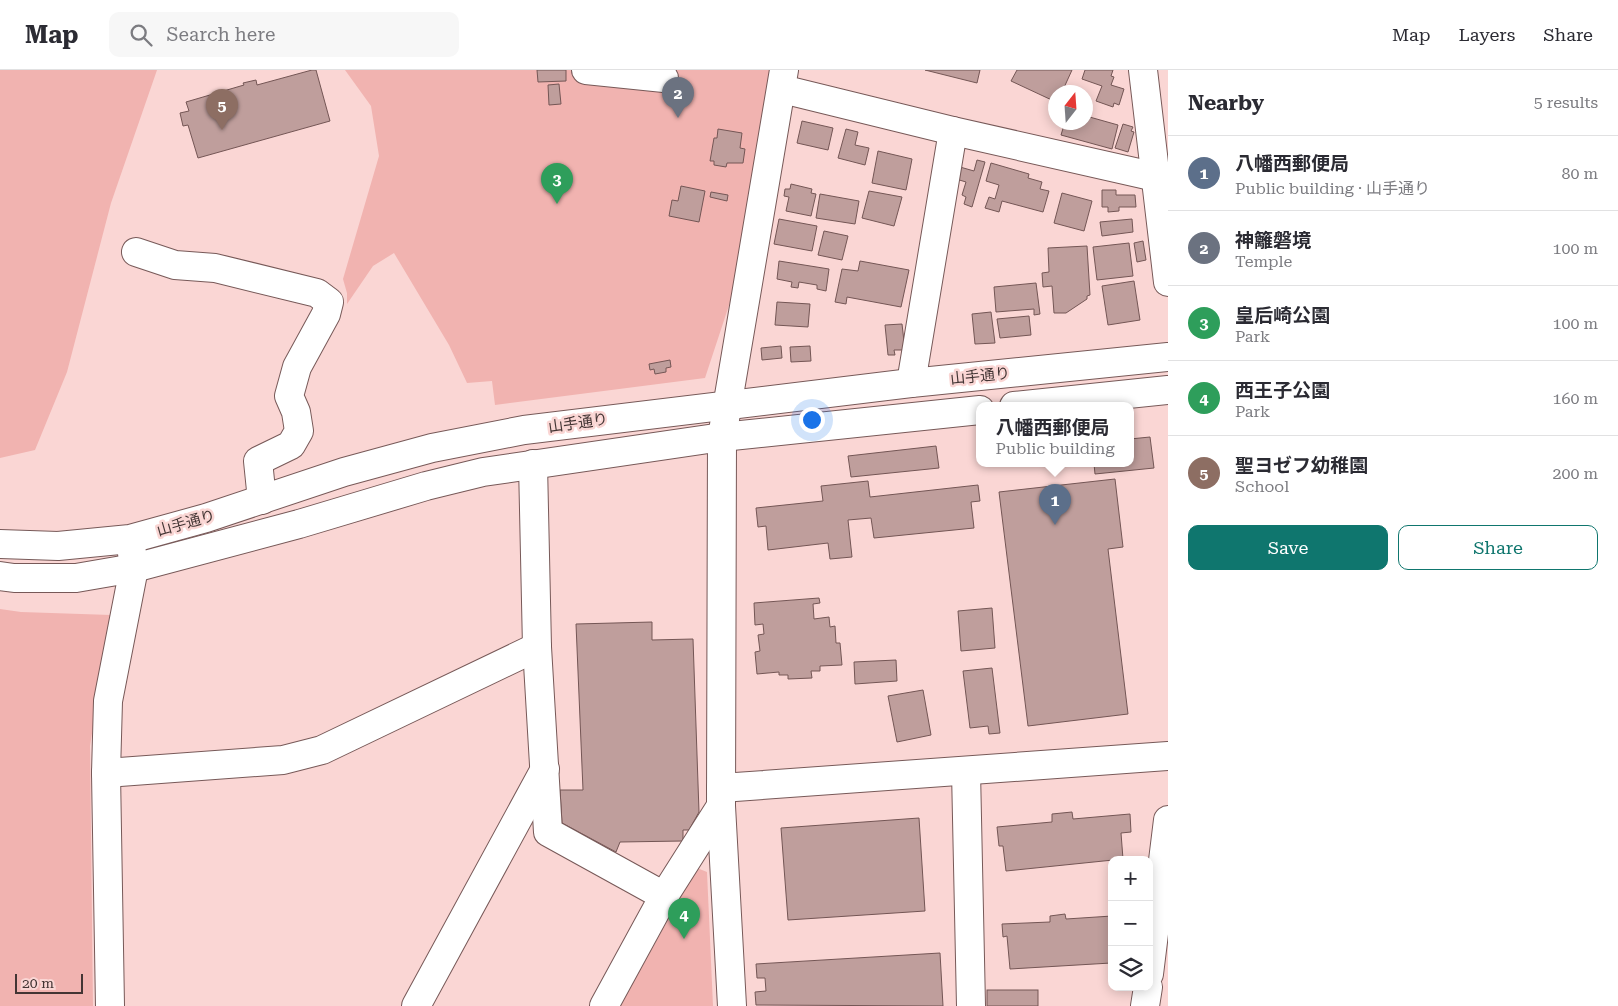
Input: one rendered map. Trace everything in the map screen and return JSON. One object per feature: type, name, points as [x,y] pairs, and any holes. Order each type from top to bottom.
[{"type":"street","points":[[586,70],[664,78]]},
{"type":"street","points":[[1143,70],[1162,177],[1168,282]]},
{"type":"street","points":[[732,1006],[721,797],[722,437],[783,79],[953,131],[1162,177]]},
{"type":"street","points":[[911,383],[953,131]]},
{"type":"street","points":[[136,252],[175,266],[215,268],[318,293],[329,302],[326,314],[297,367],[289,396],[296,412],[299,431],[291,445],[258,461],[262,500]]},
{"type":"street","name":"山手通り","points":[[0,544],[58,546],[130,539],[206,518],[344,472],[432,448],[524,430],[911,383],[1168,357]]},
{"type":"street","points":[[1052,402],[1168,390]]},
{"type":"street","name":"山手通り","points":[[0,576],[14,578],[76,578],[134,568],[299,524],[426,486],[483,472],[722,437],[976,410]]},
{"type":"street","points":[[533,464],[537,647],[548,832],[664,896]]},
{"type":"street","points":[[110,1006],[106,773],[108,701],[134,568],[130,539]]},
{"type":"street","points":[[106,773],[283,760],[322,750],[537,647]]},
{"type":"street","points":[[721,797],[966,772],[1168,756]]},
{"type":"street","points":[[416,1006],[545,769]]},
{"type":"street","points":[[966,772],[971,1006]]},
{"type":"street","points":[[604,1006],[721,797]]},
{"type":"street","points":[[1152,946],[1168,820]]},
{"type":"street","points":[[1145,1006],[1147,991]]},
{"type":"shaded area","points":[[0,70],[157,70],[111,203],[67,372],[35,450],[0,458]]},
{"type":"shaded area","points":[[345,70],[773,70],[732,296],[705,378],[495,405],[492,381],[467,383],[449,345],[394,253],[373,266],[347,304],[347,293],[343,279],[379,156],[371,106]]},
{"type":"shaded area","points":[[0,609],[21,612],[111,615],[90,746],[93,1006],[0,1006]]},
{"type":"shaded area","points":[[697,868],[707,872],[713,1006],[620,1006]]},
{"type":"building","points":[[316,70],[330,121],[198,158],[188,125],[183,126],[180,113],[189,111],[186,102],[244,85],[243,83],[256,80],[257,85]]},
{"type":"building","points":[[537,70],[566,70],[566,81],[538,82]]},
{"type":"building","points":[[925,70],[980,70],[977,83]]},
{"type":"building","points":[[1017,70],[1072,70],[1065,85],[1048,85],[1048,98],[1011,81]]},
{"type":"building","points":[[1085,70],[1113,70],[1111,76],[1114,77],[1111,85],[1124,89],[1119,105],[1114,103],[1113,107],[1096,101],[1102,86],[1082,79]]},
{"type":"building","points":[[559,84],[561,104],[549,105],[548,85]]},
{"type":"building","points":[[1093,118],[1118,125],[1112,149],[1061,135],[1063,130],[1093,130]]},
{"type":"building","points":[[802,121],[833,128],[828,150],[797,143]]},
{"type":"building","points":[[1123,124],[1133,127],[1131,131],[1134,132],[1128,152],[1115,148]]},
{"type":"building","points":[[718,129],[742,133],[740,148],[745,149],[743,163],[727,163],[726,167],[714,165],[714,161],[710,161],[714,138],[717,138]]},
{"type":"building","points":[[846,129],[858,132],[855,145],[869,148],[865,165],[838,158]]},
{"type":"building","points":[[878,151],[912,159],[906,190],[872,183]]},
{"type":"building","points":[[977,160],[985,162],[972,207],[964,204],[966,197],[962,195],[966,182],[956,179],[960,167],[974,171]]},
{"type":"building","points":[[991,163],[1029,174],[1028,178],[1042,182],[1040,189],[1049,191],[1043,212],[1002,201],[999,212],[985,208],[989,197],[995,199],[999,185],[986,181]]},
{"type":"building","points":[[791,184],[812,189],[811,193],[816,194],[811,216],[786,211],[789,197],[784,196],[785,189],[790,189]]},
{"type":"building","points":[[681,186],[705,191],[699,222],[669,216],[672,200],[678,201]]},
{"type":"building","points":[[1102,190],[1116,190],[1116,195],[1135,195],[1136,207],[1119,207],[1119,211],[1108,212],[1108,207],[1102,207]]},
{"type":"building","points":[[869,191],[902,197],[894,226],[862,218]]},
{"type":"building","points":[[711,192],[728,195],[727,201],[710,197]]},
{"type":"building","points":[[1062,193],[1092,201],[1084,231],[1054,223]]},
{"type":"building","points":[[820,194],[859,201],[855,224],[816,218]]},
{"type":"building","points":[[779,219],[817,226],[812,251],[774,244]]},
{"type":"building","points":[[1132,219],[1133,232],[1102,236],[1100,222]]},
{"type":"building","points":[[824,231],[848,236],[842,260],[818,255]]},
{"type":"building","points":[[1143,241],[1146,260],[1137,262],[1134,243]]},
{"type":"building","points":[[1129,243],[1133,276],[1097,280],[1093,247]]},
{"type":"building","points":[[1087,246],[1090,295],[1066,313],[1054,313],[1052,286],[1043,287],[1042,273],[1049,272],[1048,248]]},
{"type":"building","points":[[779,261],[829,269],[826,291],[817,289],[817,285],[799,282],[798,288],[791,287],[792,282],[777,279]]},
{"type":"building","points":[[860,261],[909,270],[901,307],[847,297],[846,304],[835,302],[842,269],[858,271]]},
{"type":"building","points":[[1134,281],[1140,320],[1108,325],[1102,286]]},
{"type":"building","points":[[1036,283],[1040,314],[1034,315],[1034,309],[996,312],[994,287]]},
{"type":"building","points":[[777,302],[810,304],[808,327],[775,325]]},
{"type":"building","points":[[991,312],[995,343],[975,344],[972,314]]},
{"type":"building","points":[[1029,316],[1031,335],[1000,338],[997,319]]},
{"type":"building","points":[[902,324],[905,350],[894,350],[895,355],[888,355],[885,325]]},
{"type":"building","points":[[781,346],[782,358],[762,360],[761,348]]},
{"type":"building","points":[[810,346],[811,361],[791,362],[790,347]]},
{"type":"building","points":[[670,360],[671,367],[666,368],[666,372],[655,374],[654,369],[650,370],[649,364]]},
{"type":"building","points":[[1150,437],[1154,468],[1095,474],[1094,467],[1134,467],[1134,439]]},
{"type":"building","points":[[936,446],[939,468],[851,477],[848,456]]},
{"type":"building","points":[[1115,479],[1123,547],[1108,549],[1128,714],[1028,726],[999,492]]},
{"type":"building","points":[[868,481],[870,497],[978,485],[980,501],[971,502],[974,528],[874,538],[871,518],[848,520],[852,557],[830,559],[828,543],[768,550],[766,526],[758,527],[756,508],[823,501],[821,486]]},
{"type":"building","points":[[819,598],[820,603],[813,604],[814,619],[829,617],[830,627],[835,626],[836,643],[840,643],[842,665],[820,666],[820,671],[811,671],[812,678],[788,679],[788,675],[779,675],[779,672],[757,674],[755,652],[760,651],[758,635],[764,634],[763,624],[755,625],[754,603]]},
{"type":"building","points":[[992,608],[995,648],[961,651],[958,611]]},
{"type":"building","points":[[652,622],[652,640],[693,639],[699,812],[689,830],[683,830],[683,841],[620,842],[616,852],[562,823],[560,790],[583,790],[576,624]]},
{"type":"building","points":[[896,660],[897,681],[855,684],[854,662]]},
{"type":"building","points":[[992,668],[1000,733],[989,734],[988,726],[970,728],[963,671]]},
{"type":"building","points":[[923,690],[931,735],[897,742],[888,696]]},
{"type":"building","points":[[1072,812],[1073,819],[1130,814],[1131,832],[1121,833],[1123,856],[1108,856],[1108,861],[1006,871],[1003,846],[999,846],[997,827],[1052,822],[1052,814]]},
{"type":"building","points":[[919,818],[925,911],[788,920],[781,828]]},
{"type":"building","points":[[1065,914],[1066,919],[1108,916],[1108,963],[1010,969],[1007,936],[1003,937],[1002,924],[1050,922],[1050,916]]},
{"type":"building","points":[[940,953],[943,1006],[756,1005],[755,992],[766,991],[765,978],[757,978],[756,964]]},
{"type":"building","points":[[987,990],[1038,990],[1038,1006],[987,1006]]},
{"type":"place","name":"神籬磐境","points":[[678,118]]},
{"type":"place","name":"聖ヨゼフ幼稚園","points":[[222,130]]},
{"type":"place","name":"皇后崎公園","points":[[557,204]]},
{"type":"place","name":"八幡西郵便局","points":[[1055,525]]},
{"type":"place","name":"西王子公園","points":[[684,939]]}]
